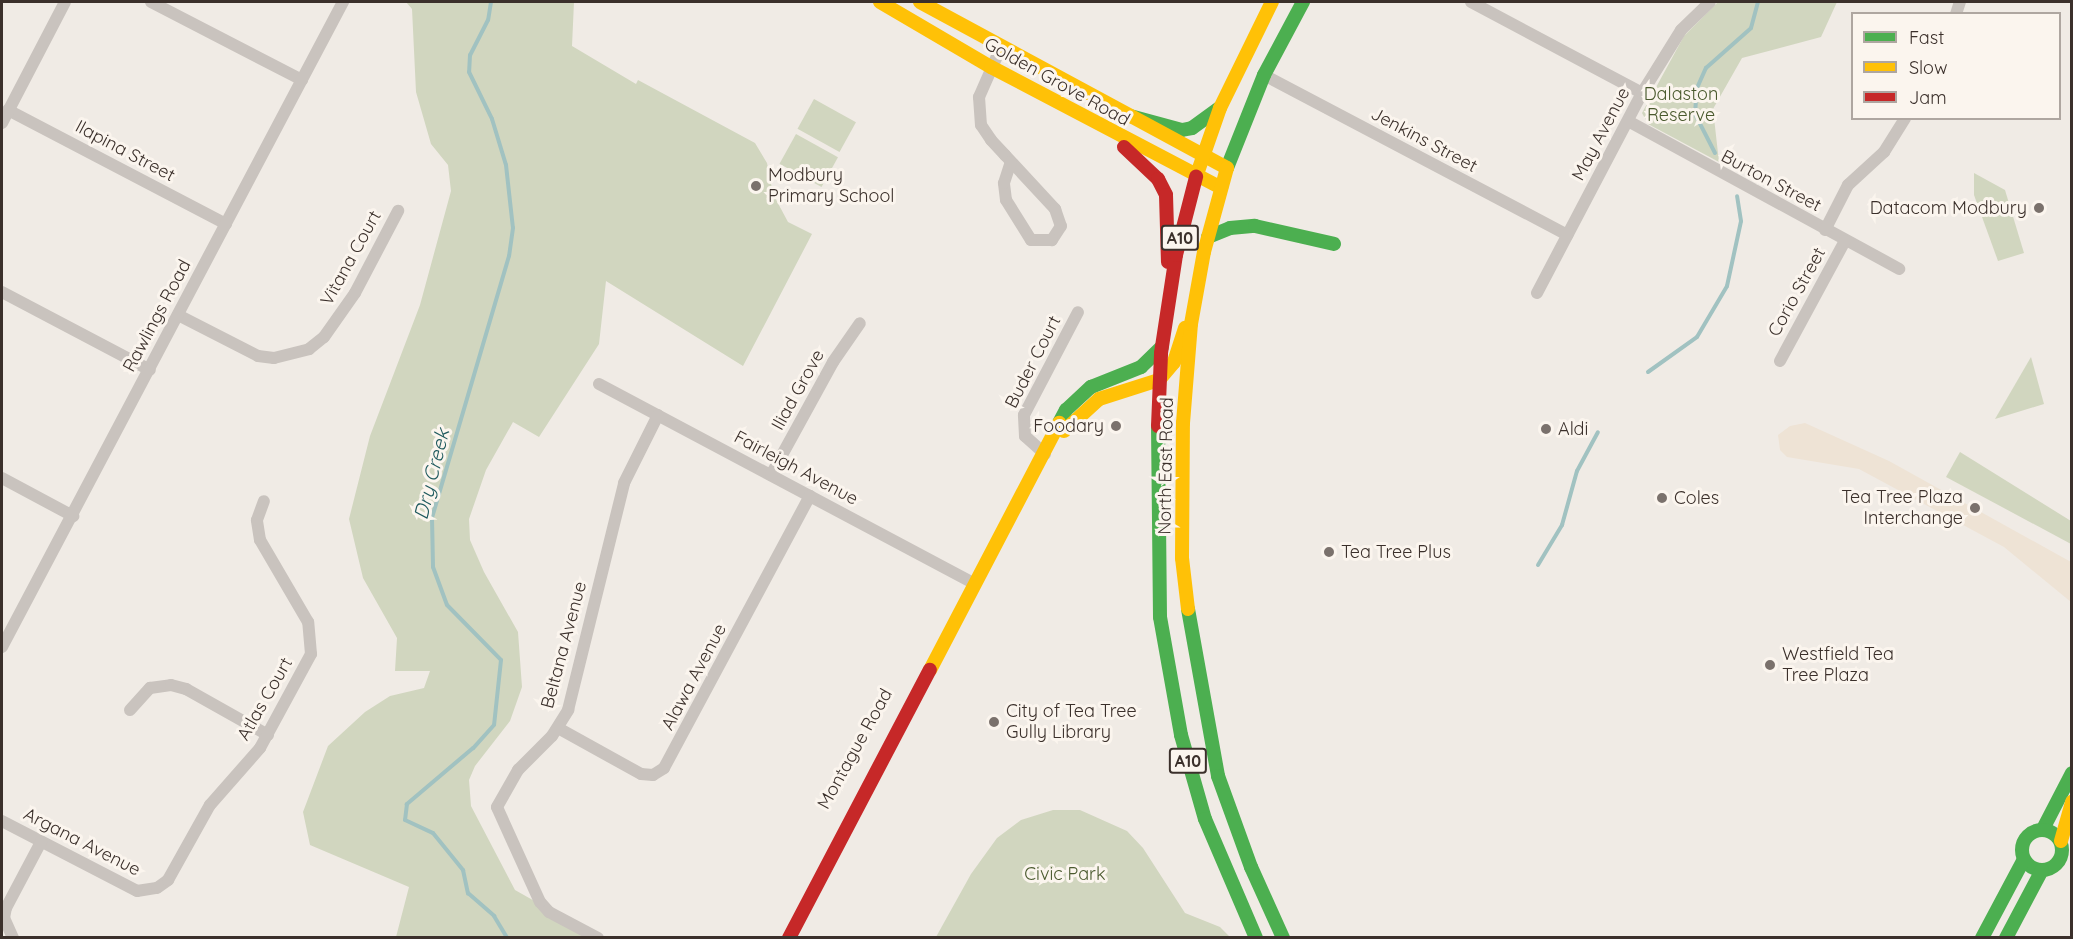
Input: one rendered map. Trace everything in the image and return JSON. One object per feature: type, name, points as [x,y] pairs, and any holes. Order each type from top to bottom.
[{"type":"main road","name":"Golden Grove Road","points":[[880,2],[1102,128],[1221,188]]},
{"type":"main road","name":"Golden Grove Road","points":[[920,2],[1119,113],[1227,168]]},
{"type":"main road","name":"North East Road","points":[[1256,938],[1209,829],[1183,744],[1165,657],[1158,574],[1159,380],[1168,300],[1196,177],[1220,108],[1272,2]]},
{"type":"main road","name":"North East Road","points":[[1283,938],[1251,867],[1218,776],[1199,691],[1183,566],[1183,423],[1197,290],[1221,188],[1264,75],[1303,2]]},
{"type":"main road","points":[[1119,113],[1182,130],[1192,128],[1220,108]]},
{"type":"main road","points":[[1102,128],[1158,179],[1166,195],[1168,300]]},
{"type":"main road","points":[[1208,237],[1230,228],[1255,226],[1334,244]]},
{"type":"main road","points":[[1159,380],[1174,362],[1197,290]]},
{"type":"main road","name":"Montague Road","points":[[789,938],[1045,454],[1066,410],[1078,397],[1102,382],[1136,370],[1162,347]]},
{"type":"main road","name":"Montague Road","points":[[1045,454],[1075,418],[1099,399],[1159,380]]},
{"type":"main road","points":[[1158,574],[1183,566]]},
{"type":"main road","points":[[1158,574],[1185,581]]},
{"type":"main road","name":"Montague Road","points":[[776,938],[874,751],[975,584]]},
{"type":"main road","points":[[1982,938],[2024,860],[2025,839],[2043,829],[2072,773]]},
{"type":"main road","points":[[2024,860],[2042,870],[2052,868],[2061,859],[2061,841],[2072,802]]},
{"type":"main road","points":[[2043,829],[2061,841]]},
{"type":"main road","points":[[2006,938],[2042,870]]},
{"type":"street","points":[[2,123],[65,2]]},
{"type":"street","points":[[152,2],[302,80]]},
{"type":"street","name":"Rawlings Road","points":[[2,647],[343,2]]},
{"type":"street","points":[[1471,2],[1642,93]]},
{"type":"street","name":"May Avenue","points":[[1537,293],[1642,93],[1681,30],[1710,2]]},
{"type":"street","points":[[1001,47],[979,97],[981,125],[1060,219],[1058,234],[1052,240],[1031,240],[1006,200],[1004,183],[1011,162]]},
{"type":"street","name":"Jenkins Street","points":[[1264,75],[1567,236]]},
{"type":"street","name":"Ilapina Street","points":[[8,110],[226,225]]},
{"type":"street","points":[[1825,230],[1848,185],[1884,152],[1904,120]]},
{"type":"street","name":"Burton Street","points":[[1628,121],[1845,241],[1899,268]]},
{"type":"street","name":"Vitana Court","points":[[178,315],[258,356],[274,358],[309,349],[324,337],[355,293],[398,211]]},
{"type":"street","name":"Corio Street","points":[[1780,361],[1845,241]]},
{"type":"street","points":[[2,292],[150,370]]},
{"type":"street","name":"Buder Court","points":[[1045,454],[1025,436],[1024,415],[1078,312]]},
{"type":"street","name":"Iliad Grove","points":[[771,475],[833,362],[860,323]]},
{"type":"street","name":"Fairleigh Avenue","points":[[599,384],[975,584]]},
{"type":"street","name":"Beltana Avenue","points":[[598,938],[544,907],[496,813],[498,801],[518,770],[558,728],[568,710],[624,483],[658,415]]},
{"type":"street","points":[[2,478],[73,516]]},
{"type":"street","name":"Alawa Avenue","points":[[558,728],[641,774],[653,775],[664,768],[810,496]]},
{"type":"street","name":"Atlas Court","points":[[147,891],[168,880],[210,805],[268,735],[304,670],[312,644],[308,622],[260,540],[257,520],[264,501]]},
{"type":"street","points":[[130,710],[150,688],[171,685],[186,689],[268,735]]},
{"type":"street","name":"Argana Avenue","points":[[2,820],[129,888],[147,891]]},
{"type":"street","points":[[13,938],[4,918],[6,908],[41,842]]},
{"type":"green space","points":[[406,2],[574,2],[572,46],[636,84],[638,80],[755,143],[767,163],[773,194],[788,222],[812,234],[743,366],[606,281],[599,344],[539,437],[513,422],[486,470],[469,519],[470,540],[484,572],[518,632],[522,687],[510,721],[475,766],[469,780],[471,806],[515,890],[598,937],[396,937],[409,887],[310,845],[303,812],[328,746],[365,712],[390,696],[424,688],[430,671],[395,671],[397,638],[363,578],[349,519],[370,436],[420,305],[451,191],[448,165],[431,144],[416,92],[412,9]]},
{"type":"green space","name":"Dalaston Reserve","points":[[1718,2],[1837,2],[1821,37],[1742,58],[1713,109],[1719,162],[1648,124],[1642,113],[1684,36]]},
{"type":"green space","points":[[814,99],[856,122],[839,152],[798,129]]},
{"type":"green space","points":[[796,134],[838,157],[821,187],[780,164]]},
{"type":"green space","points":[[1974,173],[2005,190],[2024,253],[1998,261],[1974,195]]},
{"type":"green space","points":[[2031,357],[2044,404],[1995,419]]},
{"type":"green space","points":[[1960,452],[2071,521],[2071,544],[1946,477]]},
{"type":"green space","name":"Civic Park","points":[[1053,810],[1080,810],[1127,831],[1143,848],[1185,913],[1220,927],[1230,937],[936,937],[971,874],[997,838],[1021,820]]},
{"type":"shaded area","points":[[1805,423],[1889,461],[2071,562],[2071,602],[2004,547],[1859,469],[1787,457],[1780,450],[1778,435],[1790,426]]},
{"type":"waterway","name":"Dry Creek","points":[[491,2],[488,20],[470,55],[469,72],[492,119],[506,165],[513,228],[509,256],[432,518],[433,567],[447,605],[501,660],[494,725],[473,748],[407,804],[405,820],[433,833],[463,870],[468,893],[494,916],[507,938]]},
{"type":"waterway","points":[[1715,153],[1695,114],[1697,88],[1706,68],[1751,28],[1758,2]]},
{"type":"waterway","points":[[1648,372],[1697,337],[1727,286],[1741,221],[1737,196]]},
{"type":"waterway","points":[[1538,565],[1562,525],[1577,471],[1598,432]]},
{"type":"traffic: fast","points":[[1227,168],[1264,75],[1303,2]]},
{"type":"traffic: fast","points":[[1119,113],[1182,130],[1192,128],[1220,108]]},
{"type":"traffic: fast","points":[[1208,237],[1230,228],[1255,226],[1334,244]]},
{"type":"traffic: fast","points":[[1059,423],[1066,410],[1091,387],[1141,367],[1162,347]]},
{"type":"traffic: fast","points":[[1158,426],[1160,617],[1181,735],[1205,819],[1256,938]]},
{"type":"traffic: fast","points":[[1188,609],[1218,776],[1251,867],[1283,938]]},
{"type":"traffic: fast","points":[[2043,829],[2072,773]]},
{"type":"traffic: fast","points":[[2042,830],[2050,831],[2056,836],[2061,842],[2062,850],[2061,858],[2056,864],[2050,869],[2042,870],[2034,869],[2028,864],[2023,858],[2022,850],[2023,842],[2028,836],[2034,831],[2042,830]]},
{"type":"traffic: fast","points":[[1982,938],[2024,859]]},
{"type":"traffic: fast","points":[[2006,938],[2042,870]]},
{"type":"traffic: slow","points":[[880,2],[991,67],[1221,188]]},
{"type":"traffic: slow","points":[[920,2],[1227,168]]},
{"type":"traffic: slow","points":[[1196,177],[1220,108],[1272,2]]},
{"type":"traffic: slow","points":[[1188,609],[1182,558],[1183,423],[1191,324],[1204,252],[1227,168]]},
{"type":"traffic: slow","points":[[1064,431],[1099,399],[1159,380],[1174,362],[1185,328]]},
{"type":"traffic: slow","points":[[930,670],[1059,423]]},
{"type":"traffic: slow","points":[[2061,841],[2072,802]]},
{"type":"traffic: jam","points":[[1124,147],[1158,179],[1166,195],[1168,262]]},
{"type":"traffic: jam","points":[[1158,426],[1161,353],[1176,255],[1196,177]]},
{"type":"traffic: jam","points":[[789,938],[930,670]]},
{"type":"place","name":"Modbury Primary School","points":[[756,186]]},
{"type":"place","name":"Datacom Modbury","points":[[2039,208]]},
{"type":"place","name":"Foodary","points":[[1116,426]]},
{"type":"place","name":"Aldi","points":[[1546,429]]},
{"type":"place","name":"Coles","points":[[1662,498]]},
{"type":"place","name":"Tea Tree Plaza Interchange","points":[[1975,508]]},
{"type":"place","name":"Tea Tree Plus","points":[[1329,552]]},
{"type":"place","name":"Westfield Tea Tree Plaza","points":[[1770,665]]},
{"type":"place","name":"City of Tea Tree Gully Library","points":[[994,722]]}]
